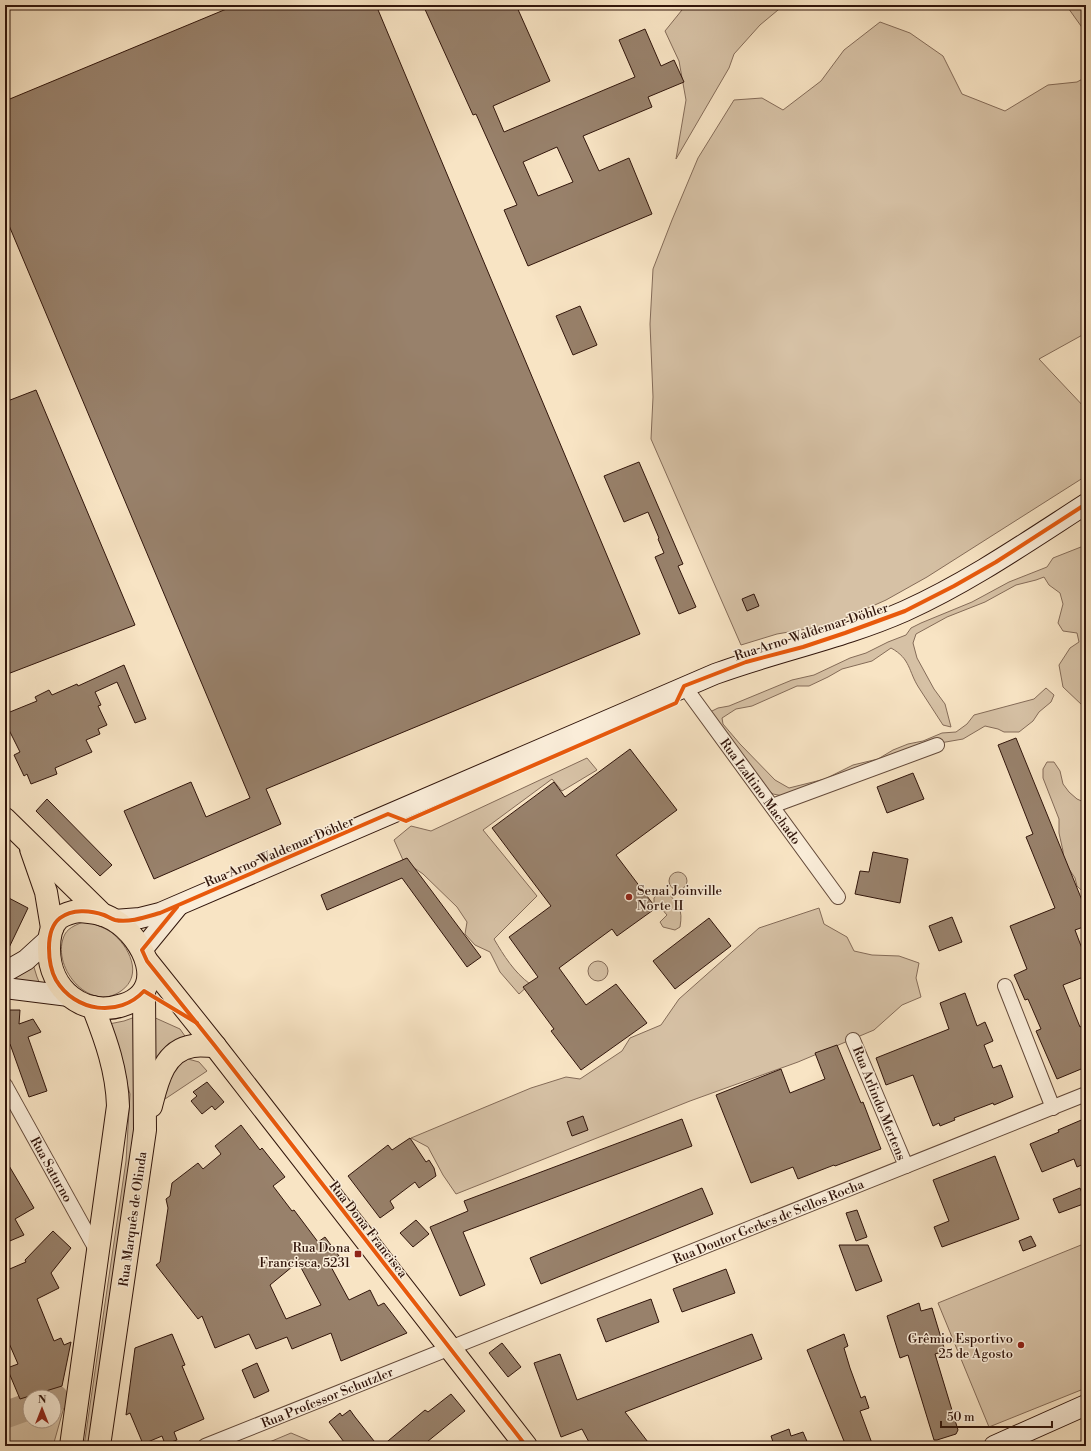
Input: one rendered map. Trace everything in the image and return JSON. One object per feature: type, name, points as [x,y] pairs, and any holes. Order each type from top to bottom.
[{"type":"main road","name":"Rua Arno Waldemar Döhler","points":[[109,917],[140,918],[160,913],[684,686],[746,662],[810,645],[905,611],[954,586],[996,562],[1086,504]]},
{"type":"main road","points":[[5,819],[109,917],[127,929],[145,955],[149,978],[144,991],[138,998],[123,1005],[107,1008],[93,1007],[69,996],[5,988]]},
{"type":"main road","points":[[30,844],[46,892],[51,966],[56,979],[69,996]]},
{"type":"main road","name":"Rua Arno Waldemar Döhler","points":[[145,955],[178,905]]},
{"type":"main road","points":[[5,972],[26,960],[50,934],[59,918],[68,913],[79,911],[109,917]]},
{"type":"main road","name":"Rua Dona Francisca","points":[[145,955],[449,1349],[526,1446]]},
{"type":"main road","name":"Rua Dona Francisca","points":[[144,991],[197,1023]]},
{"type":"main road","name":"Rua Marquês de Olinda","points":[[99,1446],[145,1130],[144,991]]},
{"type":"main road","points":[[71,1446],[118,1106],[114,1067],[106,1038],[93,1007]]},
{"type":"main road","points":[[145,1130],[157,1085],[168,1061],[179,1051],[193,1046],[215,1046]]},
{"type":"main road","points":[[994,1446],[1086,1405]]},
{"type":"street","name":"Rua Izaltino Machado","points":[[684,686],[838,897]]},
{"type":"street","points":[[772,806],[937,745]]},
{"type":"street","points":[[1005,986],[1053,1108]]},
{"type":"street","name":"Rua Arlindo Mertens","points":[[853,1040],[906,1166]]},
{"type":"street","name":"Rua Saturno","points":[[5,1085],[98,1253]]},
{"type":"street","name":"Rua Doutor Gerkes de Sellos Rocha","points":[[449,1349],[1086,1094]]},
{"type":"street","name":"Rua Professor Schutzler","points":[[205,1446],[449,1349]]},
{"type":"shaded area","points":[[686,5],[784,5],[760,25],[734,54],[729,68],[676,159],[686,100],[679,61],[665,31]]},
{"type":"shaded area","points":[[1066,5],[1086,5],[1086,33]]},
{"type":"shaded area","points":[[880,22],[910,33],[943,56],[962,94],[1005,111],[1048,85],[1077,82],[1086,77],[1086,333],[1039,359],[1086,409],[1086,476],[927,577],[886,600],[830,625],[777,634],[741,645],[651,439],[653,397],[650,324],[653,269],[698,158],[734,100],[762,98],[783,110],[821,81],[844,50]]},
{"type":"shaded area","points":[[1086,545],[1086,706],[1083,706],[1063,687],[1059,665],[1070,648],[1079,642],[1077,633],[1063,631],[1058,623],[1063,604],[1060,593],[1049,585],[1044,577],[1016,585],[985,602],[947,617],[916,634],[913,643],[917,658],[934,689],[945,704],[951,727],[943,725],[915,682],[906,661],[891,648],[872,661],[842,669],[809,686],[797,686],[752,706],[736,709],[722,718],[723,724],[740,744],[775,780],[789,788],[825,779],[853,765],[878,759],[893,750],[908,744],[923,741],[942,733],[956,732],[967,724],[974,715],[1034,699],[1046,688],[1054,695],[1051,702],[1039,712],[1033,721],[1019,732],[1004,732],[985,726],[963,739],[940,743],[788,797],[773,794],[764,785],[708,713],[792,680],[814,675],[850,658],[866,653],[906,635],[911,628],[921,623],[972,602],[1009,582],[1047,567],[1053,558]]},
{"type":"shaded area","points":[[587,758],[597,770],[562,791],[552,779],[483,830],[537,896],[494,939],[514,969],[530,984],[519,994],[500,972],[490,952],[475,945],[465,934],[467,922],[457,907],[423,874],[403,860],[394,840],[411,826],[431,831]]},
{"type":"shaded area","points":[[1047,762],[1054,762],[1060,771],[1063,784],[1069,792],[1077,799],[1086,803],[1086,895],[1077,886],[1075,878],[1063,860],[1063,851],[1059,833],[1059,819],[1043,778],[1043,769]]},
{"type":"shaded area","points":[[678,872],[684,875],[687,881],[684,887],[678,890],[672,887],[669,881],[672,875]]},
{"type":"shaded area","points":[[659,892],[667,892],[675,900],[679,908],[681,916],[680,927],[675,930],[663,927],[660,922],[667,915],[660,907],[654,905],[654,898]]},
{"type":"shaded area","points":[[819,908],[824,924],[847,937],[854,951],[872,955],[899,956],[919,963],[916,978],[921,997],[902,1005],[874,1030],[798,1062],[690,1101],[456,1194],[443,1175],[428,1147],[411,1138],[531,1088],[566,1077],[580,1079],[622,1051],[630,1038],[661,1025],[679,999],[759,928]]},
{"type":"shaded area","points":[[86,921],[102,927],[118,938],[128,953],[131,961],[133,969],[132,977],[128,984],[121,991],[109,996],[96,996],[85,991],[75,983],[67,972],[62,959],[62,946],[65,934],[71,928]]},
{"type":"shaded area","points":[[598,961],[605,964],[608,971],[605,978],[598,981],[591,978],[588,971],[591,964]]},
{"type":"shaded area","points":[[33,964],[42,989],[5,982]]},
{"type":"shaded area","points":[[138,1016],[137,1109],[90,1446],[84,1446],[126,1161],[130,1094],[109,1024]]},
{"type":"shaded area","points":[[151,1016],[180,1029],[187,1039],[149,1088]]},
{"type":"shaded area","points":[[188,1059],[199,1062],[207,1071],[165,1099],[165,1085],[171,1067]]},
{"type":"shaded area","name":"Grêmio Esportivo 25 de Agosto","points":[[1086,1243],[1086,1388],[989,1427],[938,1303]]},
{"type":"shaded area","points":[[66,1400],[62,1414],[62,1401]]},
{"type":"shaded area","points":[[22,1410],[22,1429],[58,1429],[53,1446],[5,1446],[5,1412],[10,1413]]},
{"type":"shaded area","points":[[291,1433],[310,1441],[313,1446],[260,1446]]},
{"type":"building","points":[[236,5],[376,5],[640,634],[266,789],[281,824],[154,879],[124,811],[191,782],[206,817],[250,798],[5,216],[5,101]]},
{"type":"building","points":[[423,5],[516,5],[550,81],[493,106],[504,132],[635,77],[619,40],[645,29],[661,66],[674,60],[684,82],[648,97],[652,107],[583,136],[599,171],[629,158],[652,214],[528,266],[504,210],[517,205],[476,114],[473,115]],"holes":[[[557,147],[573,182],[538,196],[523,162]]]},
{"type":"building","points":[[580,306],[597,345],[573,355],[556,316]]},
{"type":"building","points":[[36,390],[135,625],[5,675],[5,402]]},
{"type":"building","points":[[639,462],[683,564],[678,566],[696,607],[679,614],[655,557],[664,553],[648,512],[624,522],[604,476]]},
{"type":"building","points":[[754,594],[759,606],[747,611],[742,599]]},
{"type":"building","points":[[124,665],[146,719],[135,723],[117,682],[95,692],[101,705],[98,706],[107,725],[98,729],[100,734],[86,740],[92,752],[55,768],[57,774],[31,784],[27,774],[24,776],[14,755],[20,752],[5,722],[5,714],[37,701],[35,697],[49,690],[52,695],[77,684],[78,686]]},
{"type":"building","points":[[1016,738],[1086,910],[1086,926],[1075,930],[1086,959],[1086,976],[1063,985],[1080,1027],[1086,1024],[1086,1067],[1057,1079],[1036,1031],[1041,1029],[1028,999],[1025,1000],[1014,975],[1027,969],[1010,926],[1055,908],[1026,837],[1033,834],[998,745]]},
{"type":"building","points":[[630,749],[677,810],[616,855],[656,908],[617,936],[612,929],[559,968],[586,1005],[616,984],[647,1023],[581,1070],[551,1031],[554,1029],[523,987],[538,977],[509,937],[551,906],[492,828],[554,782],[565,797]]},
{"type":"building","points":[[913,773],[924,799],[887,813],[877,787]]},
{"type":"building","points":[[47,799],[112,865],[100,876],[36,811]]},
{"type":"building","points":[[873,852],[908,859],[900,903],[855,894],[860,871],[869,872]]},
{"type":"building","points":[[407,858],[481,957],[467,967],[402,878],[327,910],[321,895]]},
{"type":"building","points":[[5,896],[28,908],[5,956]]},
{"type":"building","points":[[952,917],[962,942],[939,951],[929,926]]},
{"type":"building","points":[[709,918],[731,946],[675,989],[653,961]]},
{"type":"building","points":[[965,993],[977,1026],[985,1022],[993,1041],[984,1045],[993,1068],[1001,1065],[1013,1097],[954,1118],[955,1120],[940,1126],[939,1123],[933,1126],[913,1075],[886,1085],[876,1058],[949,1029],[940,1003]]},
{"type":"building","points":[[5,1010],[20,1010],[19,1024],[33,1019],[41,1032],[28,1037],[47,1091],[29,1097],[10,1044],[5,1046]]},
{"type":"building","points":[[837,1045],[861,1103],[863,1102],[881,1149],[798,1179],[793,1167],[751,1183],[716,1095],[781,1069],[790,1093],[825,1079],[815,1053]]},
{"type":"building","points":[[207,1082],[224,1102],[215,1110],[212,1106],[202,1114],[191,1101],[197,1096],[193,1092]]},
{"type":"building","points":[[583,1116],[588,1130],[572,1136],[567,1122]]},
{"type":"building","points":[[1086,1118],[1086,1163],[1077,1167],[1074,1159],[1042,1172],[1030,1144],[1059,1132],[1058,1130]]},
{"type":"building","points":[[682,1119],[692,1146],[463,1232],[485,1285],[460,1296],[430,1227],[468,1211],[464,1201]]},
{"type":"building","points":[[241,1125],[260,1150],[262,1148],[285,1177],[273,1186],[292,1211],[294,1210],[318,1242],[325,1237],[339,1256],[329,1263],[349,1300],[370,1290],[378,1306],[384,1303],[407,1333],[341,1361],[331,1333],[292,1349],[287,1337],[256,1349],[249,1334],[215,1348],[202,1316],[198,1319],[156,1265],[160,1262],[168,1208],[166,1199],[170,1196],[172,1183],[198,1163],[203,1169],[221,1154],[215,1146]],"holes":[[[298,1262],[321,1305],[286,1319],[270,1285]]]},
{"type":"building","points":[[410,1138],[426,1162],[429,1160],[434,1168],[436,1176],[419,1188],[415,1182],[390,1201],[394,1208],[380,1218],[348,1176],[388,1145],[392,1150]]},
{"type":"building","points":[[995,1156],[1019,1219],[942,1247],[934,1227],[949,1221],[933,1180]]},
{"type":"building","points":[[5,1159],[34,1208],[15,1219],[24,1235],[5,1243]]},
{"type":"building","points":[[702,1188],[713,1214],[541,1284],[530,1258]]},
{"type":"building","points":[[1080,1188],[1086,1203],[1059,1213],[1053,1199]]},
{"type":"building","points":[[857,1210],[867,1237],[856,1241],[846,1213]]},
{"type":"building","points":[[416,1220],[429,1234],[413,1247],[400,1233]]},
{"type":"building","points":[[53,1231],[71,1248],[51,1273],[59,1288],[37,1299],[54,1341],[61,1338],[64,1345],[71,1342],[62,1386],[52,1389],[22,1389],[22,1398],[20,1399],[7,1368],[18,1364],[5,1334],[5,1271],[26,1262],[25,1260]]},
{"type":"building","points":[[1031,1236],[1036,1246],[1023,1251],[1019,1241]]},
{"type":"building","points":[[839,1245],[868,1245],[882,1281],[856,1291]]},
{"type":"building","points":[[726,1269],[735,1293],[682,1312],[673,1289]]},
{"type":"building","points":[[651,1299],[659,1322],[606,1342],[597,1319]]},
{"type":"building","points":[[919,1303],[921,1311],[932,1308],[945,1351],[935,1354],[958,1430],[956,1434],[937,1440],[934,1440],[908,1355],[900,1358],[887,1316]]},
{"type":"building","points":[[172,1334],[185,1365],[182,1366],[204,1419],[174,1432],[177,1440],[165,1444],[162,1436],[143,1444],[130,1413],[126,1415],[135,1348]]},
{"type":"building","points":[[752,1334],[762,1359],[625,1412],[651,1446],[591,1446],[582,1429],[561,1437],[534,1363],[560,1354],[577,1400]]},
{"type":"building","points":[[844,1334],[848,1346],[844,1348],[850,1368],[861,1398],[865,1396],[869,1408],[860,1411],[873,1446],[846,1446],[807,1350]]},
{"type":"building","points":[[502,1343],[521,1367],[508,1377],[489,1353]]},
{"type":"building","points":[[257,1363],[269,1391],[254,1398],[242,1370]]},
{"type":"building","points":[[451,1394],[465,1411],[422,1446],[382,1446],[425,1410],[428,1412]]},
{"type":"building","points":[[350,1410],[378,1446],[347,1446],[329,1422],[340,1413],[342,1416]]},
{"type":"building","points":[[789,1429],[791,1436],[803,1432],[809,1446],[768,1446],[767,1444],[773,1442],[771,1436]]},
{"type":"waterway","points":[[5,1415],[22,1409]]},
{"type":"cycle path","points":[[197,1023],[144,991],[134,1000],[110,1008],[98,1008],[86,1005],[74,999],[64,991],[56,980],[52,969],[49,956],[49,944],[54,924],[65,915],[81,911],[93,912],[120,921],[138,919],[160,913],[388,814],[406,821],[676,703],[684,686],[746,662],[803,647],[905,611],[954,586],[996,562],[1086,504]]},
{"type":"cycle path","points":[[177,907],[142,950],[147,961],[215,1046],[526,1446]]},
{"type":"place","name":"Senai Joinville Norte II","points":[[629,897]]},
{"type":"place","name":"Rua Dona Francisca, 5231","points":[[358,1254]]},
{"type":"place","name":"Grêmio Esportivo 25 de Agosto","points":[[1021,1345]]}]
